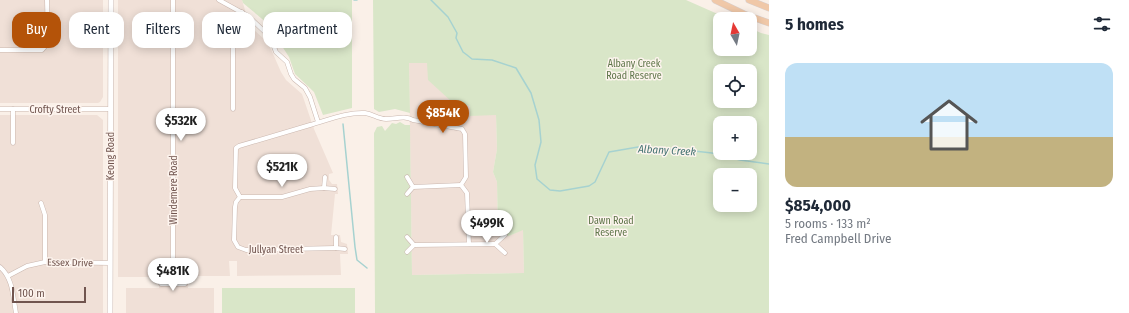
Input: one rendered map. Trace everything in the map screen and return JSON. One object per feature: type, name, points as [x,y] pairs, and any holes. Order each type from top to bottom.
[{"type":"main road","points":[[715,0],[725,2],[769,23]]},
{"type":"main road","points":[[749,0],[769,8]]},
{"type":"street","points":[[0,50],[42,50],[48,43],[47,0]]},
{"type":"street","name":"Keong Road","points":[[110,313],[111,0]]},
{"type":"street","name":"Windemere Road","points":[[172,0],[173,284]]},
{"type":"street","points":[[218,0],[242,12]]},
{"type":"street","points":[[255,23],[265,32],[271,40],[276,52],[287,62],[294,79],[305,88],[310,96],[318,122]]},
{"type":"street","points":[[233,48],[233,109]]},
{"type":"street","name":"Crofty Street","points":[[0,109],[110,109]]},
{"type":"street","points":[[13,109],[13,143]]},
{"type":"street","points":[[335,188],[310,189],[282,197],[240,197],[235,188],[236,148],[340,116],[365,113],[379,119],[408,118],[462,129],[465,134],[466,177],[461,185]]},
{"type":"street","points":[[324,188],[325,177]]},
{"type":"street","points":[[407,177],[414,187]]},
{"type":"street","points":[[407,194],[414,187],[461,185]]},
{"type":"street","points":[[461,185],[467,193],[469,244]]},
{"type":"street","name":"Jullyan Street","points":[[240,197],[236,202],[235,207],[234,240],[238,247],[242,249],[345,249]]},
{"type":"street","points":[[41,202],[45,215],[45,262]]},
{"type":"street","points":[[407,252],[414,245],[495,244],[505,235]]},
{"type":"street","points":[[336,237],[336,248]]},
{"type":"street","points":[[406,237],[414,245]]},
{"type":"street","points":[[495,244],[505,253]]},
{"type":"street","name":"Essex Drive","points":[[8,276],[27,266],[45,262],[110,263]]},
{"type":"street","points":[[0,267],[8,276],[16,313]]},
{"type":"street","points":[[161,284],[185,284]]},
{"type":"shaded area","points":[[0,0],[103,0],[103,12],[69,12],[69,48],[103,48],[103,97],[100,102],[0,103]]},
{"type":"shaded area","points":[[118,0],[242,0],[246,12],[202,12],[202,48],[255,48],[255,31],[263,38],[263,48],[270,48],[286,80],[302,94],[314,129],[333,173],[329,174],[329,180],[332,184],[337,184],[338,194],[335,194],[331,235],[340,235],[341,242],[347,244],[348,254],[340,254],[341,275],[237,276],[237,261],[229,261],[230,276],[187,276],[188,288],[214,288],[214,313],[126,313],[126,288],[159,288],[159,277],[118,277],[118,48],[124,48],[124,12],[118,12]]},
{"type":"shaded area","points":[[409,63],[427,63],[452,102],[470,106],[496,115],[497,149],[493,172],[497,182],[498,236],[509,236],[523,229],[524,273],[412,275]]},
{"type":"shaded area","points":[[0,115],[97,115],[103,120],[103,313],[0,313]]},
{"type":"green space","points":[[242,0],[352,0],[352,12],[263,12],[263,20],[243,3]]},
{"type":"green space","name":"Dawn Road Reserve","points":[[373,0],[686,0],[713,12],[713,56],[757,56],[757,31],[769,35],[769,313],[375,313],[374,133],[377,127],[382,126],[385,131],[392,123],[396,124],[400,122],[405,125],[410,125],[412,275],[524,273],[523,230],[509,236],[498,236],[497,182],[493,172],[497,149],[496,115],[470,116],[470,106],[452,102],[428,80],[427,63],[409,63],[410,113],[395,109],[379,112],[374,109]]},
{"type":"green space","points":[[283,48],[352,48],[352,108],[323,115],[314,92],[295,74],[289,57]]},
{"type":"green space","points":[[222,288],[355,288],[355,313],[222,313]]},
{"type":"waterway","name":"Albany Creek","points":[[431,0],[448,17],[457,33],[456,38],[463,52],[472,59],[492,60],[516,68],[531,93],[539,120],[541,142],[535,165],[537,179],[550,190],[560,191],[589,186],[595,182],[609,152],[638,147],[653,150],[676,149],[712,153],[740,160],[769,164]]},
{"type":"waterway","points":[[343,124],[357,260],[367,268]]},
{"type":"park label","name":"Albany Creek Road Reserve","points":[[634,68]]}]
